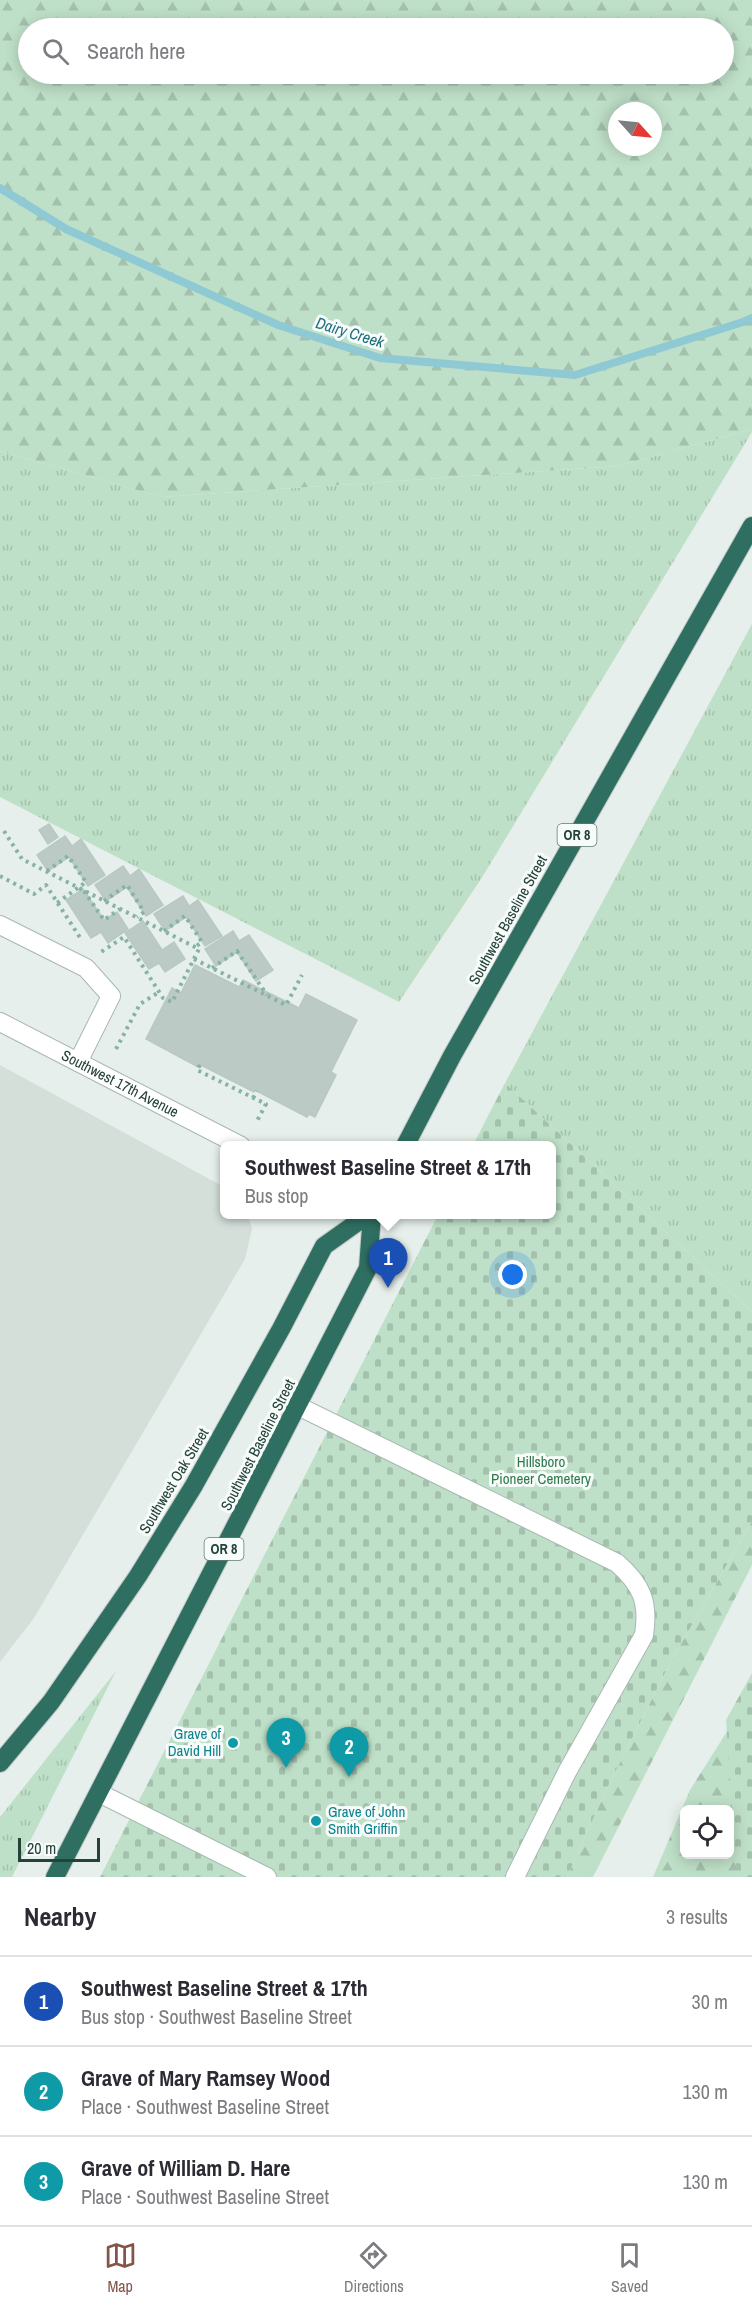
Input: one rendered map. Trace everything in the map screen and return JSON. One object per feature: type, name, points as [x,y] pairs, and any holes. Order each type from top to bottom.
[{"type":"highway","name":"Southwest Baseline Street","points":[[408,1141],[464,1036],[752,526]]},
{"type":"highway","name":"Southwest Oak Street","points":[[0,1763],[51,1702],[138,1576],[193,1487],[324,1246],[365,1219]]},
{"type":"highway","name":"Southwest Baseline Street","points":[[55,1877],[368,1268],[371,1219]]},
{"type":"street","points":[[0,925],[86,968],[111,996],[78,1062]]},
{"type":"street","name":"Southwest 17th Avenue","points":[[0,1022],[231,1141]]},
{"type":"street","points":[[298,1406],[617,1563],[632,1577],[642,1594],[647,1615],[644,1635],[567,1773],[515,1877]]},
{"type":"street","points":[[99,1792],[267,1877]]},
{"type":"path","points":[[4,831],[22,858],[199,949],[171,1002],[163,998],[124,937],[100,953],[93,950]]},
{"type":"path","points":[[47,871],[68,856],[86,882],[57,903]]},
{"type":"path","points":[[0,876],[34,894],[46,885],[86,946]]},
{"type":"path","points":[[105,901],[127,885],[144,912],[137,917]]},
{"type":"path","points":[[84,890],[104,920],[121,909]]},
{"type":"path","points":[[164,931],[185,916],[202,942],[195,946]]},
{"type":"path","points":[[212,968],[237,951],[267,996]]},
{"type":"path","points":[[194,959],[286,1005],[302,975]]},
{"type":"path","points":[[116,1049],[140,1004],[159,992]]},
{"type":"path","points":[[200,1065],[197,1070],[266,1104],[257,1121]]},
{"type":"path","points":[[232,1088],[235,1083]]},
{"type":"path","points":[[253,1098],[257,1091]]},
{"type":"shaded area","points":[[0,1065],[220,1185],[220,1219],[249,1219],[252,1229],[245,1259],[34,1618],[0,1662]]},
{"type":"green space","points":[[0,0],[752,0],[752,429],[618,466],[161,497],[0,451]]},
{"type":"green space","points":[[752,429],[481,879],[399,1002],[0,797],[0,451],[161,497],[618,466]]},
{"type":"green space","points":[[752,624],[752,1312],[505,1083]]},
{"type":"green space","name":"Hillsboro Pioneer Cemetery","points":[[505,1083],[752,1312],[752,1521],[670,1663],[607,1788],[567,1877],[100,1877],[436,1219],[556,1219],[556,1141],[475,1141]]},
{"type":"green space","points":[[752,1521],[752,1565],[593,1877],[567,1877],[607,1788],[670,1663]]},
{"type":"green space","points":[[116,1671],[12,1877],[0,1877],[0,1817]]},
{"type":"green space","points":[[752,1673],[752,1877],[737,1877],[734,1805],[732,1805],[726,1720]]},
{"type":"green space","points":[[752,1692],[752,1877],[653,1877],[680,1814],[680,1859],[734,1859],[734,1805],[684,1805],[690,1790]]},
{"type":"building","points":[[49,824],[58,837],[48,844],[39,830]]},
{"type":"building","points":[[65,836],[72,846],[81,839],[105,875],[88,886],[69,857],[48,871],[37,855]]},
{"type":"building","points":[[123,866],[130,876],[139,869],[163,905],[146,916],[127,887],[106,901],[95,885]]},
{"type":"building","points":[[83,889],[104,920],[117,912],[128,929],[108,943],[101,932],[91,938],[66,900]]},
{"type":"building","points":[[183,896],[189,906],[198,900],[222,936],[205,946],[186,917],[165,931],[154,914]]},
{"type":"building","points":[[143,921],[162,950],[174,942],[185,959],[165,972],[159,963],[149,969],[125,933]]},
{"type":"building","points":[[233,931],[239,941],[249,935],[273,970],[256,981],[237,952],[216,966],[205,949]]},
{"type":"building","points":[[195,965],[239,987],[243,980],[299,1008],[306,994],[357,1020],[331,1072],[336,1075],[315,1117],[309,1114],[307,1117],[199,1064],[198,1067],[146,1039],[172,988],[181,993]]},
{"type":"waterway","name":"Dairy Creek","points":[[0,188],[66,229],[278,325],[380,358],[575,375],[752,318]]},
{"type":"place","name":"Southwest Baseline Street & 17th","points":[[388,1288]]},
{"type":"place","name":"Grave of David Hill","points":[[233,1743]]},
{"type":"place","name":"Grave of William D. Hare","points":[[286,1768]]},
{"type":"place","name":"Grave of Mary Ramsey Wood","points":[[349,1777]]},
{"type":"place","name":"Grave of John Smith Griffin","points":[[316,1821]]}]
